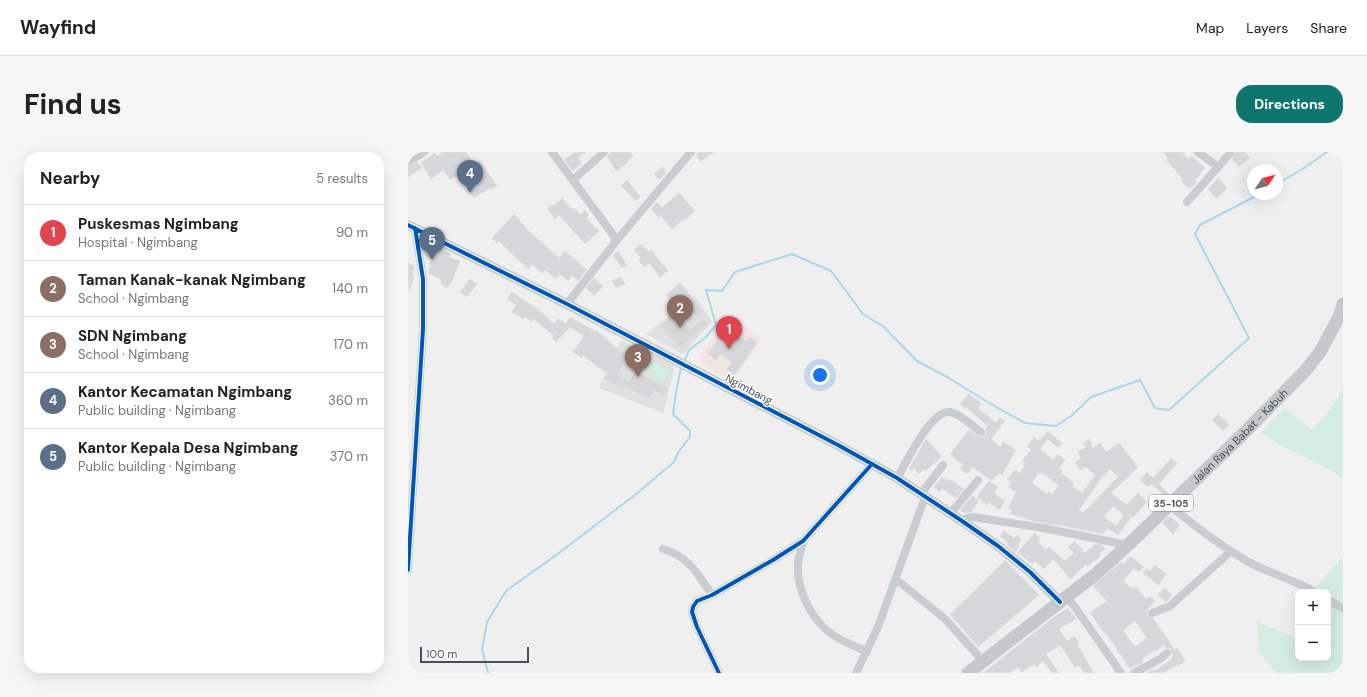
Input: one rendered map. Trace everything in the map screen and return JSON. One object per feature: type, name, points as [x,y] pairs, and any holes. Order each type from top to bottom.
[{"type":"main road","name":"Jalan Raya Babat - Kabuh","points":[[968,673],[1096,574],[1242,435],[1306,370],[1320,352],[1340,315],[1343,304]]},
{"type":"street","points":[[408,162],[424,152]]},
{"type":"street","points":[[552,152],[617,240]]},
{"type":"street","points":[[573,180],[604,152]]},
{"type":"street","points":[[567,304],[617,240],[691,152]]},
{"type":"street","points":[[1198,152],[1218,167]]},
{"type":"street","points":[[1187,202],[1231,152]]},
{"type":"street","points":[[408,570],[423,329],[423,279],[412,227]]},
{"type":"street","name":"Ngimbang","points":[[412,227],[567,304],[838,445],[897,478],[962,521],[1030,572],[1063,600]]},
{"type":"street","points":[[897,478],[922,436],[938,416],[944,412],[951,412],[957,415],[981,432]]},
{"type":"street","points":[[719,673],[712,661],[692,612],[693,606],[697,601],[712,595],[774,560],[803,541],[872,464]]},
{"type":"street","points":[[856,673],[878,627],[896,579],[923,495],[943,465]]},
{"type":"street","points":[[951,513],[978,480]]},
{"type":"street","points":[[1169,505],[1231,551],[1246,560],[1309,589]]},
{"type":"street","points":[[962,521],[973,517],[1043,528],[1128,545]]},
{"type":"street","points":[[803,541],[798,563],[799,582],[803,595],[813,615],[821,626],[834,636],[867,652]]},
{"type":"street","points":[[663,549],[676,554],[691,564],[712,595]]},
{"type":"street","points":[[1152,612],[1170,606],[1231,551]]},
{"type":"street","points":[[896,579],[946,619],[983,661]]},
{"type":"street","points":[[1063,600],[1075,607],[1120,673]]},
{"type":"street","points":[[1331,602],[1343,608]]},
{"type":"street","points":[[1134,673],[1160,658],[1166,652]]},
{"type":"shaded area","points":[[695,296],[712,322],[683,354],[646,334]]},
{"type":"shaded area","points":[[733,318],[762,339],[732,382],[702,364],[700,354]]},
{"type":"shaded area","points":[[621,340],[675,366],[663,413],[599,388]]},
{"type":"green space","points":[[643,356],[669,371],[663,382],[637,368]]},
{"type":"green space","points":[[1343,391],[1343,479],[1331,470],[1287,449],[1261,433],[1284,408],[1312,430]]},
{"type":"green space","points":[[1343,556],[1343,673],[1275,673],[1259,651],[1257,621],[1295,638],[1295,661],[1331,661],[1331,604],[1335,599],[1331,597],[1331,589],[1319,589],[1316,587]]},
{"type":"building","points":[[443,152],[466,152],[474,164],[480,160],[497,186],[490,190],[490,188],[474,198],[460,177],[457,175],[450,180],[443,170],[431,179],[421,163],[435,153],[437,156]]},
{"type":"building","points":[[575,152],[586,152],[578,157],[582,163],[573,171],[564,160]]},
{"type":"building","points":[[611,152],[630,152],[633,157],[616,171],[607,156]]},
{"type":"building","points":[[699,152],[714,152],[700,162],[696,155]]},
{"type":"building","points":[[1163,152],[1182,152],[1188,159],[1192,156],[1205,168],[1195,180],[1197,182],[1189,189],[1181,180],[1182,178],[1166,160],[1168,158]]},
{"type":"building","points":[[1236,152],[1245,152],[1250,158],[1239,167],[1232,159]]},
{"type":"building","points":[[418,162],[422,168],[408,177],[408,167]]},
{"type":"building","points":[[663,167],[666,173],[659,180],[654,173]]},
{"type":"building","points":[[1218,178],[1227,188],[1217,199],[1208,189]]},
{"type":"building","points":[[627,180],[640,197],[636,201],[621,186]]},
{"type":"building","points":[[679,193],[695,211],[672,229],[660,215],[658,217],[651,209],[657,202],[662,208]]},
{"type":"building","points":[[562,198],[580,215],[585,210],[589,215],[586,218],[599,231],[585,244],[559,215],[555,219],[547,209]]},
{"type":"building","points":[[514,214],[528,230],[559,258],[565,251],[587,270],[578,281],[572,276],[568,281],[560,274],[556,279],[545,270],[542,273],[532,264],[528,269],[499,241],[497,243],[492,238]]},
{"type":"building","points":[[431,244],[451,253],[449,257],[460,261],[451,283],[447,288],[440,283],[442,280],[428,273],[431,266],[429,265],[432,259],[425,255]]},
{"type":"building","points":[[641,244],[649,252],[651,250],[668,271],[660,277],[649,263],[644,267],[638,260],[641,258],[634,250]]},
{"type":"building","points":[[618,251],[627,265],[622,268],[613,255]]},
{"type":"building","points":[[408,263],[415,266],[412,276],[414,277],[409,292]]},
{"type":"building","points":[[621,277],[625,284],[616,288],[612,281]]},
{"type":"building","points":[[594,278],[603,286],[594,296],[586,288]]},
{"type":"building","points":[[470,279],[477,284],[467,297],[460,292]]},
{"type":"building","points":[[680,283],[704,312],[697,318],[684,302],[677,308],[666,295]]},
{"type":"building","points":[[512,292],[536,308],[554,324],[558,319],[566,323],[570,317],[595,331],[596,330],[619,350],[628,354],[618,375],[629,382],[635,370],[668,388],[664,396],[654,391],[650,399],[604,379],[607,373],[583,355],[582,358],[573,352],[584,336],[570,327],[556,342],[552,338],[554,336],[534,319],[532,322],[525,317],[523,319],[512,312],[516,305],[507,299]]},
{"type":"building","points":[[677,312],[691,329],[703,318],[708,324],[680,349],[660,326]]},
{"type":"building","points":[[733,333],[747,341],[750,337],[757,342],[734,375],[727,369],[732,363],[721,354],[716,360],[708,354],[717,341],[724,346]]},
{"type":"building","points":[[634,349],[642,353],[638,363],[629,359]]},
{"type":"building","points":[[969,394],[981,403],[978,408],[996,423],[1000,418],[1005,421],[991,439],[1000,447],[1003,442],[1016,450],[1002,475],[999,473],[992,481],[973,467],[967,474],[960,468],[963,465],[950,454],[969,430],[980,437],[984,437],[986,433],[988,426],[966,407],[965,408],[960,404]]},
{"type":"building","points":[[1218,414],[1229,425],[1223,431],[1212,420]]},
{"type":"building","points":[[1048,431],[1062,443],[1058,448],[1048,439],[1040,449],[1053,460],[1057,454],[1065,460],[1059,468],[1063,471],[1061,473],[1074,483],[1072,486],[1082,493],[1095,475],[1086,467],[1080,470],[1075,462],[1081,459],[1078,452],[1086,447],[1083,443],[1089,439],[1093,448],[1100,443],[1106,452],[1119,443],[1138,467],[1111,493],[1127,505],[1138,493],[1147,502],[1134,517],[1132,516],[1118,535],[1107,528],[1103,534],[1033,521],[1010,514],[1012,510],[1008,508],[1016,492],[1008,487],[1011,482],[1007,479],[1015,470],[1020,473],[1025,464],[1022,461],[1031,450],[1027,446],[1034,437],[1039,441]],"holes":[[[1110,469],[1118,477],[1083,513],[1079,510],[1098,482]],[[1041,472],[1059,485],[1052,495],[1049,492],[1047,494],[1032,483],[1038,473],[1040,474]],[[1113,506],[1124,515],[1116,526],[1104,517]]]},
{"type":"building","points":[[926,439],[942,456],[926,471],[924,469],[919,474],[914,468],[912,471],[909,469]]},
{"type":"building","points":[[1171,458],[1177,463],[1159,484],[1168,493],[1165,496],[1151,484],[1148,487],[1140,480],[1147,472],[1153,478]]},
{"type":"building","points":[[942,477],[948,481],[950,479],[964,489],[956,498],[942,488],[940,492],[934,487]]},
{"type":"building","points":[[989,481],[998,487],[994,493],[1005,501],[999,510],[989,502],[987,505],[977,497]]},
{"type":"building","points":[[972,496],[979,501],[971,512],[964,513],[960,510]]},
{"type":"building","points":[[1170,516],[1180,525],[1173,534],[1162,523]]},
{"type":"building","points":[[1004,531],[1014,538],[1017,535],[1021,539],[1016,552],[1006,544],[1008,543],[1000,536]]},
{"type":"building","points":[[1035,533],[1041,539],[1038,542],[1046,550],[1049,547],[1065,561],[1074,553],[1068,547],[1075,541],[1085,553],[1095,544],[1102,545],[1105,549],[1096,561],[1095,560],[1088,566],[1086,564],[1071,579],[1053,559],[1044,569],[1035,561],[1032,564],[1018,552]]},
{"type":"building","points":[[1130,556],[1144,567],[1139,572],[1134,568],[1123,581],[1133,589],[1135,587],[1147,599],[1150,596],[1155,601],[1147,610],[1147,615],[1153,618],[1175,650],[1177,648],[1186,661],[1178,666],[1177,664],[1163,673],[1146,673],[1153,669],[1154,671],[1173,658],[1171,649],[1166,648],[1164,645],[1142,659],[1143,662],[1130,669],[1106,633],[1105,634],[1090,613],[1107,601],[1093,586],[1121,562],[1124,564]],"holes":[[[1135,621],[1147,638],[1135,647],[1123,630]]]},
{"type":"building","points":[[1005,560],[1039,595],[978,647],[950,614]]},
{"type":"building","points":[[1155,565],[1166,574],[1158,585],[1143,573],[1147,569],[1150,571]]},
{"type":"building","points":[[1164,588],[1172,595],[1166,602],[1158,595]]},
{"type":"building","points":[[1068,608],[1076,619],[1059,629],[1067,641],[1074,636],[1079,642],[1077,644],[1094,673],[1084,673],[1079,665],[1075,667],[1060,645],[1046,654],[1059,673],[1052,673],[1043,661],[1036,667],[1034,664],[1022,672],[1017,667],[1009,673],[983,673],[1059,613]]},
{"type":"waterway","points":[[1283,180],[1327,152]]},
{"type":"waterway","points":[[684,362],[689,350],[706,337],[716,325],[706,290],[722,291],[735,272],[792,254],[831,271],[863,314],[884,327],[917,361],[1025,423],[1056,426],[1071,416],[1091,397],[1140,380],[1155,408],[1169,410],[1249,338],[1195,234],[1200,225],[1248,200]]},
{"type":"waterway","points":[[488,673],[482,649],[487,622],[506,591],[635,495],[674,462],[679,451],[690,437],[690,431],[673,414],[681,368]]},
{"type":"cycle path","points":[[408,225],[567,304],[838,445],[897,478],[998,546],[1030,572],[1060,602]]},
{"type":"cycle path","points":[[408,570],[423,329],[423,279],[415,228]]},
{"type":"cycle path","points":[[719,673],[697,627],[692,612],[697,601],[712,595],[803,541],[872,464]]},
{"type":"place","name":"Kantor Kecamatan Ngimbang","points":[[470,193]]},
{"type":"place","name":"Kantor Kepala Desa Ngimbang","points":[[432,260]]},
{"type":"place","name":"Taman Kanak-kanak Ngimbang","points":[[680,328]]},
{"type":"place","name":"Puskesmas Ngimbang","points":[[729,349]]},
{"type":"place","name":"SDN Ngimbang","points":[[638,377]]}]
